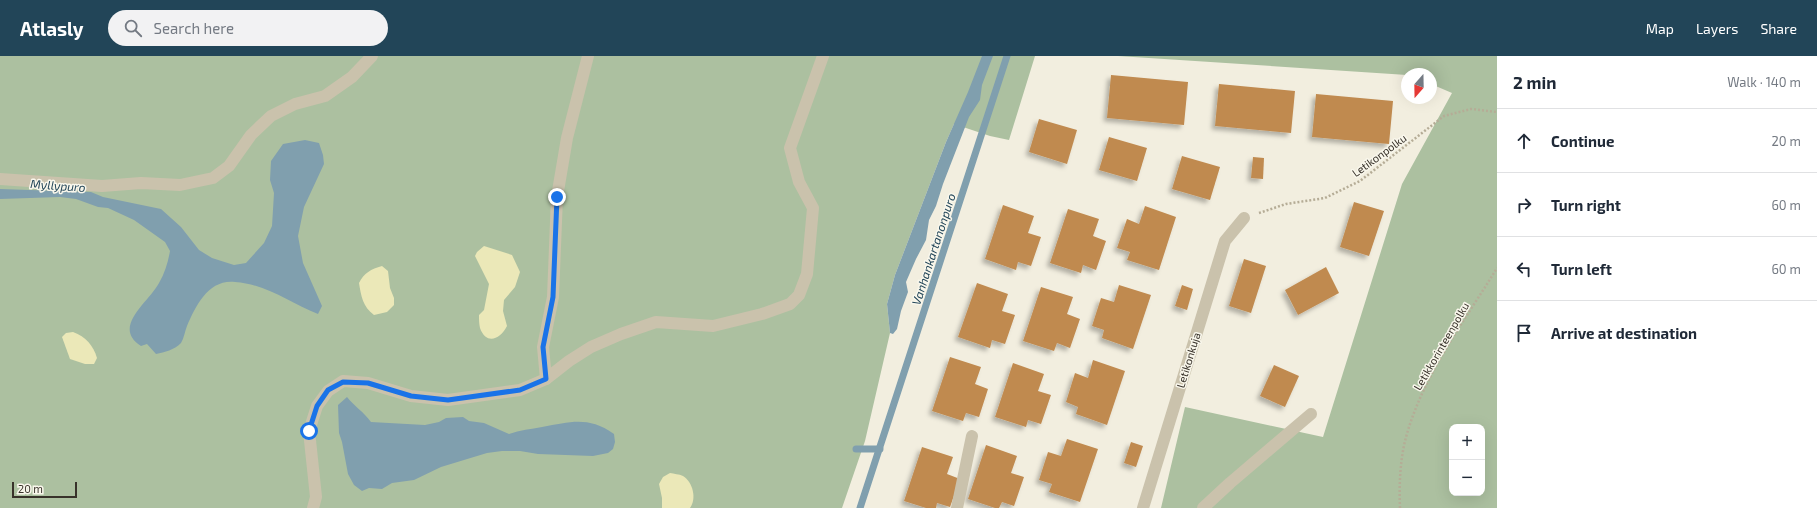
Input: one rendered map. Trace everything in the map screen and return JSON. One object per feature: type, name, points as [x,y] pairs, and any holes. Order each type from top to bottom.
[{"type":"street","points":[[0,179],[102,186],[141,183],[180,185],[213,178],[229,166],[251,135],[271,116],[295,104],[325,96],[352,77],[372,56]]},
{"type":"street","points":[[546,379],[543,347],[553,297],[557,197],[567,138],[588,56]]},
{"type":"street","points":[[313,508],[316,497],[309,431],[317,406],[328,390],[343,382],[368,383],[411,396],[448,400],[520,390],[546,379],[569,360],[591,347],[621,334],[656,322],[713,326],[762,314],[790,304],[799,295],[807,274],[813,208],[799,182],[790,148],[823,56]]},
{"type":"street","name":"Letikonkuja","points":[[1143,508],[1225,241],[1244,218]]},
{"type":"street","points":[[1203,508],[1311,414]]},
{"type":"street","points":[[957,508],[972,436]]},
{"type":"path","name":"Letikonpolku","points":[[1244,218],[1286,204],[1325,198],[1360,181],[1444,116],[1472,109],[1497,112]]},
{"type":"path","name":"Letikkorinteenpolku","points":[[1400,508],[1400,474],[1405,441],[1421,394],[1497,268]]},
{"type":"green space","points":[[0,56],[1035,56],[1009,140],[990,136],[954,124],[946,142],[895,275],[887,304],[890,333],[865,441],[842,508],[0,508]]},
{"type":"green space","points":[[1118,56],[1497,56],[1497,508],[1161,508],[1185,407],[1323,437],[1402,184],[1452,93],[1437,87],[1437,68],[1401,68],[1401,75]]},
{"type":"sand","points":[[484,246],[512,255],[520,272],[515,287],[504,300],[503,311],[507,326],[501,335],[493,339],[486,337],[480,328],[479,323],[479,315],[484,310],[489,284],[475,256]]},
{"type":"sand","points":[[382,266],[388,271],[390,288],[394,298],[394,305],[387,312],[374,315],[365,305],[359,283],[368,272]]},
{"type":"sand","points":[[73,332],[82,336],[91,345],[97,358],[94,364],[85,364],[70,359],[62,337],[66,333]]},
{"type":"sand","points":[[670,473],[683,476],[689,482],[693,491],[693,500],[690,508],[662,508],[662,498],[659,484],[663,477]]},
{"type":"water","points":[[982,56],[993,56],[982,85],[980,100],[969,117],[936,206],[929,220],[926,240],[906,282],[908,292],[901,311],[897,329],[893,334],[890,333],[887,304],[895,275],[946,142]]},
{"type":"water","points":[[305,140],[319,143],[324,164],[304,207],[298,236],[303,263],[322,306],[318,314],[257,286],[246,283],[226,282],[211,289],[199,302],[187,326],[181,343],[172,349],[156,354],[147,344],[141,346],[133,339],[130,331],[131,323],[135,314],[154,290],[165,271],[170,251],[165,242],[134,220],[108,208],[98,207],[76,199],[60,197],[0,199],[0,189],[91,192],[103,197],[161,209],[181,227],[199,250],[212,258],[234,265],[246,263],[264,243],[272,226],[274,193],[270,180],[271,161],[283,144]]},
{"type":"water","points":[[347,397],[371,422],[425,425],[439,422],[446,418],[463,417],[469,421],[484,423],[509,434],[562,423],[579,422],[605,428],[614,434],[615,442],[613,449],[608,453],[593,456],[538,454],[520,451],[487,453],[441,467],[414,480],[392,483],[382,489],[369,488],[362,491],[354,485],[348,474],[339,433],[338,405]]},
{"type":"building","points":[[1111,75],[1188,82],[1184,125],[1107,118]]},
{"type":"building","points":[[1219,84],[1295,91],[1291,133],[1215,126]]},
{"type":"building","points":[[1316,94],[1393,101],[1389,144],[1312,137]]},
{"type":"building","points":[[1039,119],[1077,130],[1067,164],[1029,152]]},
{"type":"building","points":[[1109,137],[1147,148],[1137,181],[1099,170]]},
{"type":"building","points":[[1182,156],[1220,167],[1210,200],[1172,189]]},
{"type":"building","points":[[1253,157],[1264,158],[1263,179],[1251,178]]},
{"type":"building","points":[[1354,202],[1384,211],[1369,256],[1340,247]]},
{"type":"building","points":[[1003,205],[1034,216],[1028,233],[1041,237],[1031,266],[1018,262],[1016,270],[985,259]]},
{"type":"building","points":[[1145,206],[1176,217],[1159,270],[1127,260],[1130,252],[1117,248],[1127,219],[1139,224]]},
{"type":"building","points":[[1068,209],[1099,219],[1093,236],[1106,241],[1096,270],[1083,265],[1081,273],[1050,263]]},
{"type":"building","points":[[1244,259],[1266,266],[1251,313],[1229,306]]},
{"type":"building","points":[[1326,267],[1339,293],[1298,315],[1285,290]]},
{"type":"building","points":[[977,283],[1008,294],[1002,311],[1015,315],[1005,344],[992,340],[990,348],[958,337]]},
{"type":"building","points":[[1119,285],[1151,295],[1133,349],[1102,338],[1104,330],[1092,326],[1101,298],[1114,302]]},
{"type":"building","points":[[1182,285],[1193,289],[1187,310],[1175,306]]},
{"type":"building","points":[[1041,287],[1073,297],[1067,314],[1080,319],[1070,348],[1057,343],[1054,351],[1023,341]]},
{"type":"building","points":[[950,357],[981,367],[975,384],[988,389],[979,417],[966,413],[963,421],[932,411]]},
{"type":"building","points":[[1093,360],[1125,371],[1107,425],[1076,414],[1078,407],[1066,402],[1075,373],[1088,378]]},
{"type":"building","points":[[1013,363],[1044,374],[1038,391],[1051,395],[1041,424],[1028,420],[1026,427],[995,417]]},
{"type":"building","points":[[1274,365],[1299,376],[1285,407],[1260,396]]},
{"type":"building","points":[[1067,439],[1098,449],[1080,502],[1049,492],[1052,484],[1039,480],[1048,452],[1061,456]]},
{"type":"building","points":[[1131,442],[1143,446],[1136,467],[1124,463]]},
{"type":"building","points":[[986,445],[1017,456],[1011,473],[1024,477],[1014,506],[1002,502],[999,508],[995,508],[968,499]]},
{"type":"building","points":[[922,447],[953,457],[947,474],[960,479],[950,507],[937,503],[936,508],[926,508],[904,501]]},
{"type":"waterway","name":"Vanhankartanonpuro","points":[[860,508],[1007,56]]},
{"type":"waterway","name":"Myllypuro","points":[[856,449],[880,449]]},
{"type":"route","points":[[309,431],[317,406],[328,390],[343,382],[368,383],[411,396],[448,400],[520,390],[546,379],[543,347],[553,297],[557,197]]}]
